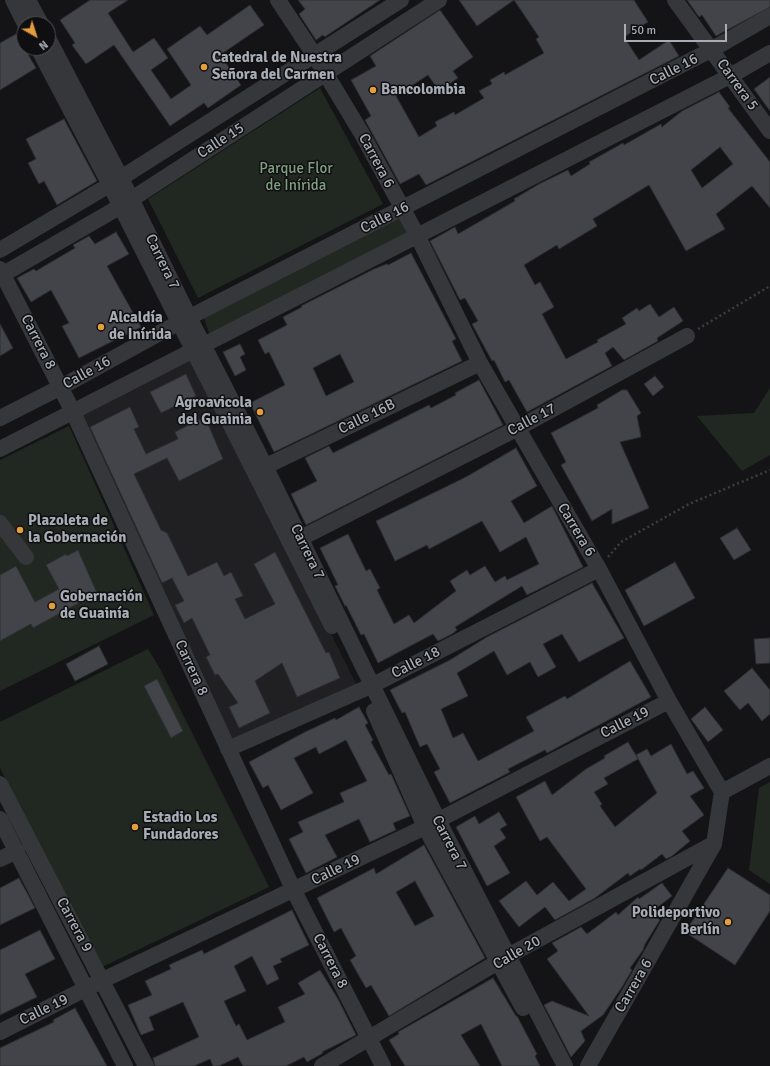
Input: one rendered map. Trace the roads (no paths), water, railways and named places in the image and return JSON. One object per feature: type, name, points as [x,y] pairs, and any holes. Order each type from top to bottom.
[{"type":"street","points":[[13,0],[21,16]]},
{"type":"street","points":[[28,0],[37,16]]},
{"type":"street","name":"Carrera 6","points":[[278,0],[326,73],[362,134],[402,210],[417,235],[480,363],[599,569],[669,701],[722,792],[714,844],[588,1066]]},
{"type":"street","name":"Calle 15","points":[[0,250],[116,182],[401,0]]},
{"type":"street","name":"Carrera 5","points":[[675,0],[770,131]]},
{"type":"street","name":"Calle 15","points":[[1,273],[126,203],[437,1]]},
{"type":"street","name":"Calle 16","points":[[0,418],[61,387],[184,320],[402,210],[711,50],[770,16]]},
{"type":"street","name":"Calle 16","points":[[0,449],[730,76],[770,52]]},
{"type":"street","name":"Carrera 7","points":[[56,55],[126,203],[368,687],[431,824],[503,960],[555,1066]]},
{"type":"street","name":"Carrera 7","points":[[43,56],[116,182]]},
{"type":"street","name":"Carrera 8","points":[[1,273],[61,387],[294,891],[383,1066]]},
{"type":"street","name":"Calle 17","points":[[295,541],[518,428],[686,336]]},
{"type":"street","name":"Calle 16B","points":[[260,469],[480,363]]},
{"type":"street","points":[[0,523],[26,557]]},
{"type":"street","name":"Calle 18","points":[[228,749],[368,687],[599,569]]},
{"type":"street","name":"Calle 19","points":[[0,1032],[103,980],[294,891],[431,824],[669,701]]},
{"type":"street","points":[[722,792],[770,766]]},
{"type":"street","name":"Carrera 9","points":[[0,784],[103,980],[146,1066]]},
{"type":"street","name":"Carrera 9","points":[[0,819],[125,1066]]},
{"type":"street","name":"Calle 20","points":[[322,1066],[503,960],[714,844]]},
{"type":"street","points":[[0,859],[17,851]]},
{"type":"street","name":"Carrera 7","points":[[503,960],[565,1066]]},
{"type":"place","name":"Catedral de Nuestra Señora del Carmen","points":[[204,67]]},
{"type":"place","name":"Bancolombia","points":[[373,90]]},
{"type":"place","name":"Alcaldía de Inírida","points":[[101,327]]},
{"type":"place","name":"Agroavicola del Guainia","points":[[260,412]]},
{"type":"place","name":"Plazoleta de la Gobernación","points":[[20,530]]},
{"type":"place","name":"Gobernación de Guainía","points":[[52,606]]},
{"type":"place","name":"Estadio Los Fundadores","points":[[135,827]]},
{"type":"place","name":"Polideportivo Berlín","points":[[728,922]]},
{"type":"park label","name":"Parque Flor de Inírida","points":[[296,178]]}]
